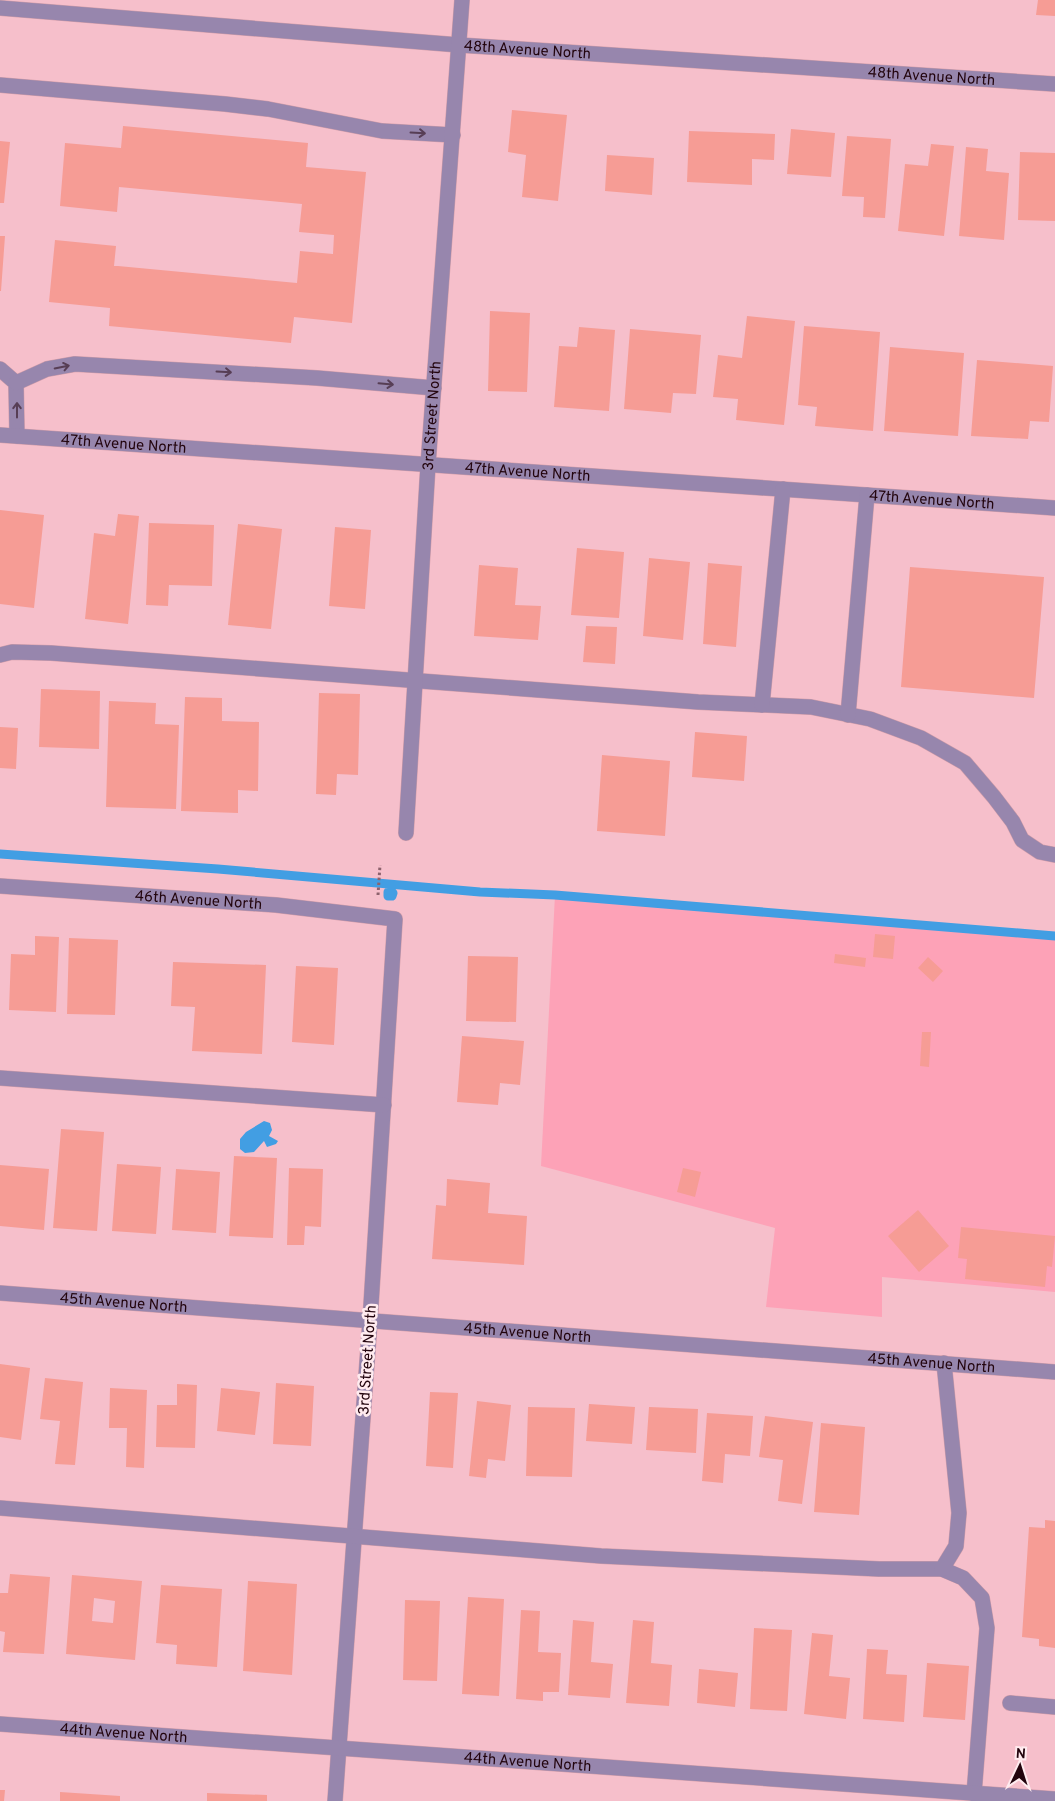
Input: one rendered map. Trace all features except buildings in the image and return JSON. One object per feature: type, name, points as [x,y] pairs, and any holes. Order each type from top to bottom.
[{"type":"street","name":"3rd Street North","points":[[406,833],[428,465],[462,0]]},
{"type":"street","name":"48th Avenue North","points":[[0,8],[459,45],[1055,84]]},
{"type":"street","points":[[0,85],[225,104],[268,109],[382,131],[453,135]]},
{"type":"street","points":[[16,383],[47,370],[75,364],[317,378],[434,388]]},
{"type":"street","points":[[0,369],[16,383],[17,436]]},
{"type":"street","name":"47th Avenue North","points":[[0,435],[1055,508]]},
{"type":"street","points":[[762,705],[783,489]]},
{"type":"street","points":[[848,715],[867,495]]},
{"type":"street","points":[[0,655],[12,652],[51,653],[416,681],[811,707],[870,720],[921,738],[965,764],[1008,816],[1022,840],[1040,852],[1055,855]]},
{"type":"street","name":"46th Avenue North","points":[[0,886],[276,905],[396,919]]},
{"type":"street","name":"3rd Street North","points":[[336,1801],[396,919]]},
{"type":"street","points":[[0,1078],[384,1105]]},
{"type":"street","name":"45th Avenue North","points":[[0,1293],[1055,1372]]},
{"type":"street","points":[[942,1569],[956,1546],[959,1512],[944,1363]]},
{"type":"street","points":[[0,1508],[601,1556],[879,1570],[942,1569],[963,1578],[982,1598],[987,1628],[974,1794]]},
{"type":"street","points":[[1010,1703],[1055,1707]]},
{"type":"street","name":"44th Avenue North","points":[[0,1724],[1055,1799]]},
{"type":"path","points":[[378,894],[380,866]]},
{"type":"shaded area","points":[[555,895],[1055,936],[1055,1292],[882,1277],[882,1317],[766,1307],[775,1228],[541,1166]]},
{"type":"water","points":[[264,1121],[270,1123],[272,1130],[269,1136],[278,1141],[276,1144],[267,1147],[264,1141],[254,1152],[245,1153],[240,1149],[240,1139],[246,1132]]},
{"type":"waterway","points":[[0,854],[218,869],[480,892],[555,895],[1055,936]]},
{"type":"waterway","points":[[388,892],[393,893],[392,896],[388,896],[388,892]]}]
